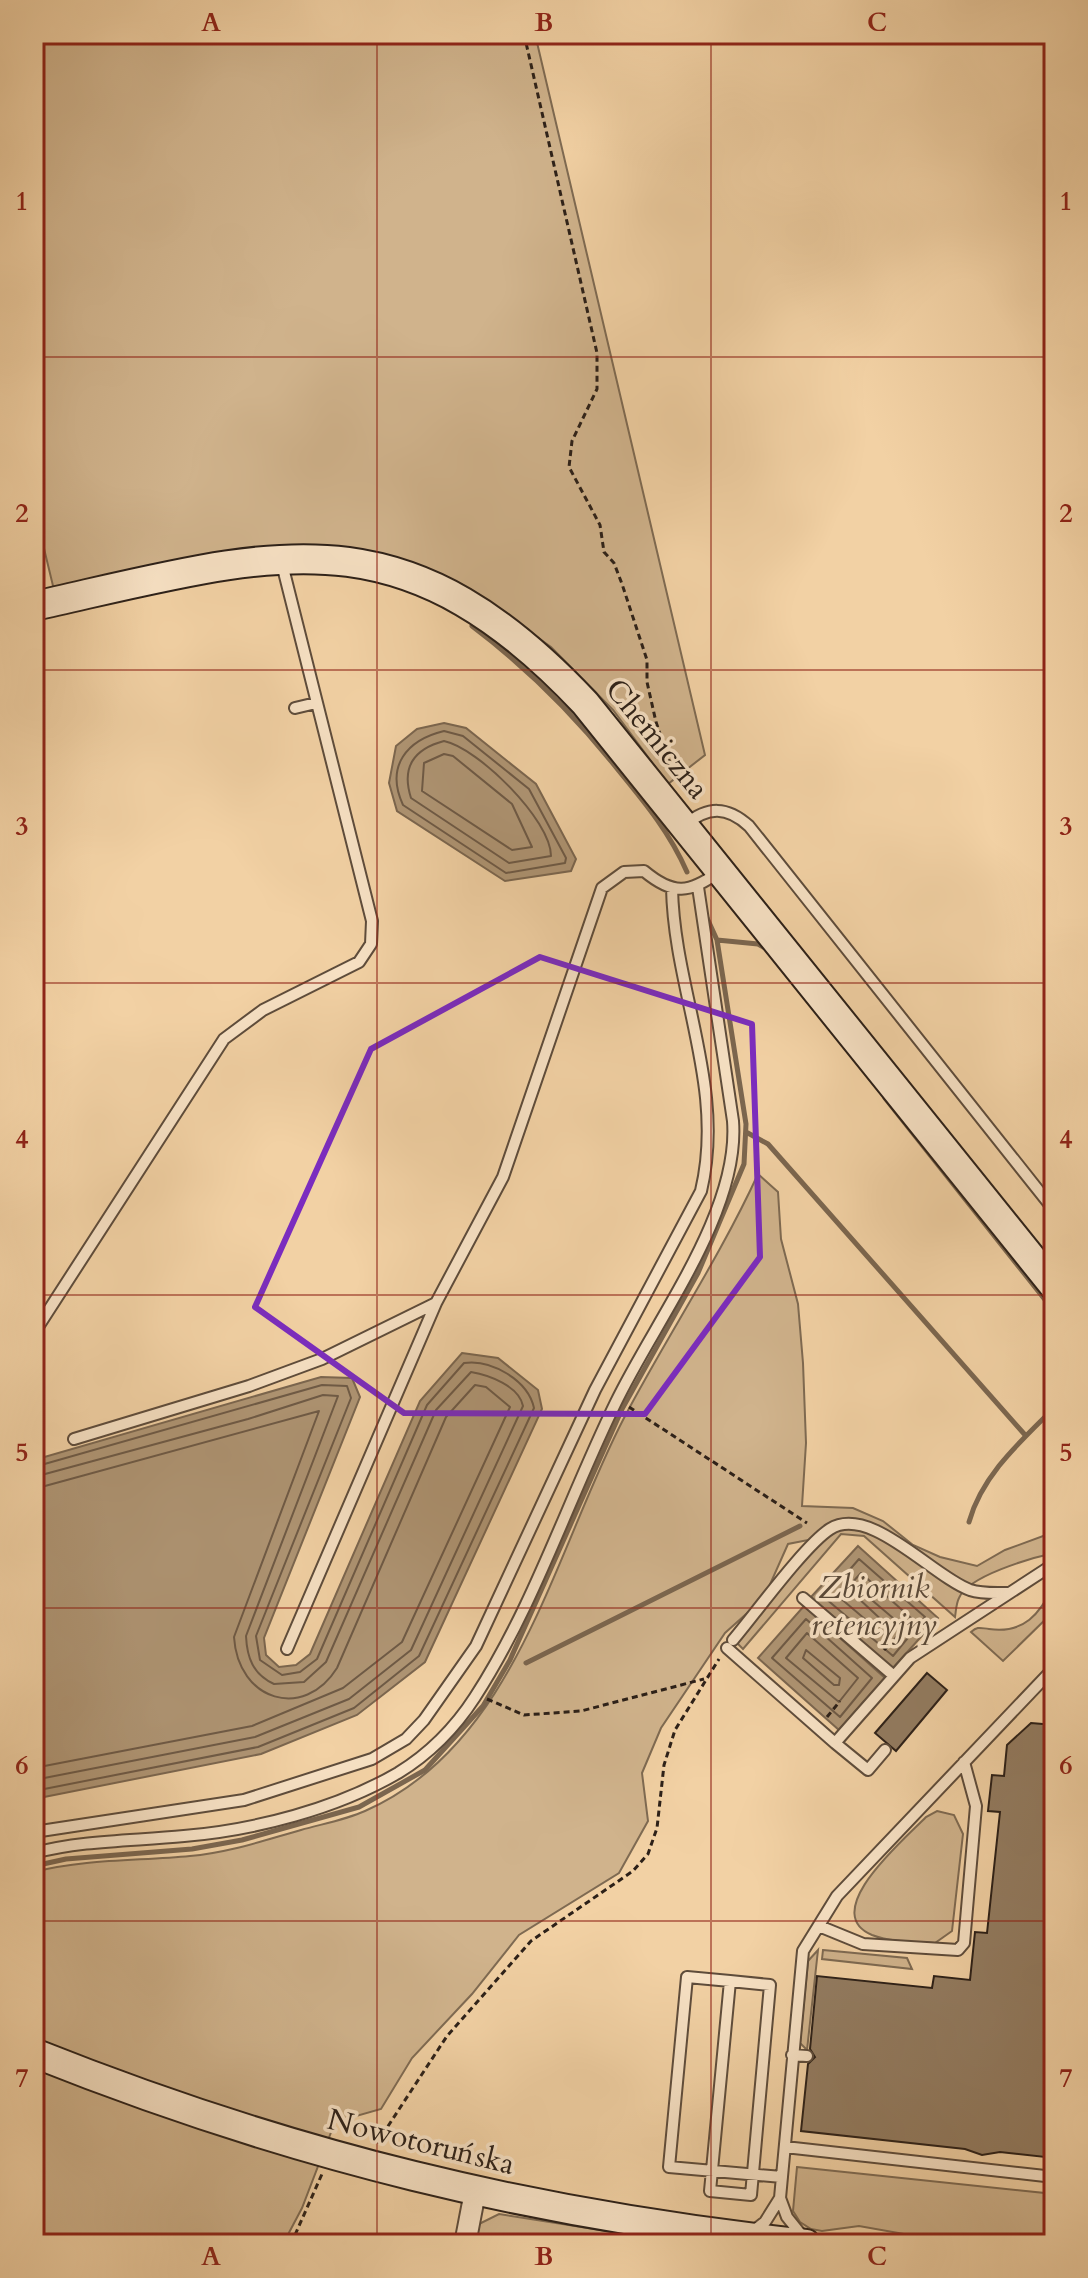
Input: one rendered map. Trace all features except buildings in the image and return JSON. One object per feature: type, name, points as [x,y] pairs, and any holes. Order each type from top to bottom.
[{"type":"street","name":"Chemiczna","points":[[34,606],[217,565],[280,558],[337,560],[392,569],[460,598],[509,632],[560,677],[684,826],[709,879],[1054,1286]]},
{"type":"street","name":"Nowotoruńska","points":[[42,2056],[210,2119],[364,2165],[475,2192],[640,2224],[806,2244]]},
{"type":"street","points":[[465,2244],[475,2192]]},
{"type":"lane","points":[[34,1333],[224,1039],[263,1010],[359,962],[371,944],[372,921],[280,558]]},
{"type":"lane","points":[[295,708],[316,703]]},
{"type":"lane","points":[[684,826],[703,811],[721,809],[749,826],[1054,1210]]},
{"type":"lane","points":[[34,1853],[242,1827],[346,1797],[388,1778],[434,1747],[478,1692],[512,1632],[616,1401],[690,1265],[727,1183],[735,1142],[709,879],[672,888],[644,871],[624,872],[602,888],[503,1177],[436,1303],[287,1649]]},
{"type":"lane","points":[[34,1832],[244,1800],[342,1771],[406,1739],[454,1681],[476,1646],[595,1390],[701,1191],[708,1162],[709,1112],[675,929],[672,888]]},
{"type":"lane","points":[[74,1439],[249,1386],[322,1359],[436,1303]]},
{"type":"lane","points":[[885,1750],[868,1770],[730,1644],[822,1535],[845,1523],[875,1529],[947,1578],[973,1591],[1009,1593]]},
{"type":"lane","points":[[835,1743],[910,1658],[1054,1564]]},
{"type":"lane","points":[[803,1598],[894,1676]]},
{"type":"lane","points":[[743,2237],[765,2222],[780,2198],[803,1951],[837,1896],[1054,1668]]},
{"type":"lane","points":[[819,1926],[863,1944],[958,1950],[964,1943],[976,1806],[964,1762]]},
{"type":"lane","points":[[730,1981],[712,2171],[710,2191],[751,2195],[753,2175],[770,1985],[730,1981],[687,1977],[669,2167],[712,2171],[753,2175],[782,2177]]},
{"type":"lane","points":[[792,2055],[807,2056]]},
{"type":"lane","points":[[785,2147],[1054,2177]]},
{"type":"lane","points":[[780,2198],[792,2225],[815,2244]]},
{"type":"path","points":[[524,34],[597,353],[597,389],[572,441],[569,467],[600,525],[604,552],[614,563],[622,584],[647,660],[647,682],[656,722],[677,783]]},
{"type":"path","points":[[627,1406],[807,1523]]},
{"type":"path","points":[[364,2165],[397,2107],[447,2036],[531,1941],[633,1871],[648,1854],[657,1828],[664,1765],[675,1730],[704,1679],[730,1644]]},
{"type":"path","points":[[478,1692],[524,1715],[581,1711],[704,1679]]},
{"type":"path","points":[[818,1727],[840,1701]]},
{"type":"path","points":[[34,2107],[42,2056]]},
{"type":"path","points":[[291,2244],[330,2156]]},
{"type":"highlighted area","points":[[540,957],[752,1024],[760,1257],[645,1414],[404,1413],[255,1307],[371,1049]]},
{"type":"shaded area","points":[[34,34],[535,34],[705,755],[668,784],[613,710],[551,647],[478,595],[420,566],[363,552],[54,590],[34,507]]},
{"type":"shaded area","points":[[758,1174],[778,1192],[781,1239],[798,1304],[806,1443],[802,1506],[853,1508],[883,1521],[913,1545],[940,1557],[977,1566],[1005,1550],[1054,1532],[1054,1553],[1001,1569],[974,1582],[959,1598],[955,1617],[864,1536],[841,1534],[743,1649],[736,1642],[817,1544],[813,1539],[788,1544],[764,1598],[725,1633],[661,1728],[642,1773],[648,1821],[619,1873],[519,1935],[472,1994],[412,2058],[381,2109],[335,2122],[302,2208],[283,2244],[34,2244],[34,1872],[92,1863],[218,1852],[350,1817],[417,1781],[459,1741],[495,1693],[525,1640],[624,1418],[727,1236]]},
{"type":"shaded area","points":[[1054,1585],[1054,1611],[1003,1661],[971,1632],[979,1628],[1001,1630],[1021,1625],[1037,1613]]},
{"type":"shaded area","points":[[937,1811],[954,1815],[963,1834],[952,1931],[935,1943],[872,1935],[858,1924],[855,1910],[860,1893],[886,1857],[926,1817]]},
{"type":"shaded area","points":[[818,1950],[807,2050],[800,2043],[808,1961]]},
{"type":"shaded area","points":[[823,1950],[907,1958],[912,1969],[822,1959]]},
{"type":"shaded area","points":[[797,2167],[1054,2194],[1054,2244],[949,2242],[859,2226],[822,2231],[811,2229],[800,2222],[793,2211]]},
{"type":"shaded area","points":[[499,2214],[690,2244],[475,2244],[479,2224]]},
{"type":"water","points":[[444,723],[466,728],[536,784],[576,859],[571,871],[505,881],[397,811],[389,783],[396,746],[417,729]]},
{"type":"water","points":[[462,1353],[498,1358],[538,1390],[542,1409],[425,1662],[357,1715],[261,1754],[34,1799],[34,1460],[321,1377],[352,1378],[360,1397],[264,1638],[266,1655],[279,1667],[296,1665],[310,1654],[420,1401]]},
{"type":"water","name":"Zbiornik retencyjny","points":[[858,1546],[938,1618],[892,1669],[811,1597]]},
{"type":"water","name":"Zbiornik retencyjny","points":[[804,1606],[885,1678],[839,1730],[758,1658]]},
{"type":"waterway","points":[[472,626],[532,676],[585,731],[657,819],[687,872]]},
{"type":"waterway","points":[[34,1866],[66,1859],[192,1849],[242,1840],[359,1807],[425,1770],[483,1706],[510,1660],[622,1409],[698,1273],[744,1164],[746,1124],[717,940],[707,918]]},
{"type":"waterway","points":[[717,940],[758,944],[767,949]]},
{"type":"waterway","points":[[885,1098],[1054,1311]]},
{"type":"waterway","points":[[746,1132],[768,1144],[1026,1436]]},
{"type":"waterway","points":[[969,1522],[993,1474],[1054,1408]]},
{"type":"waterway","points":[[526,1663],[800,1526]]}]
